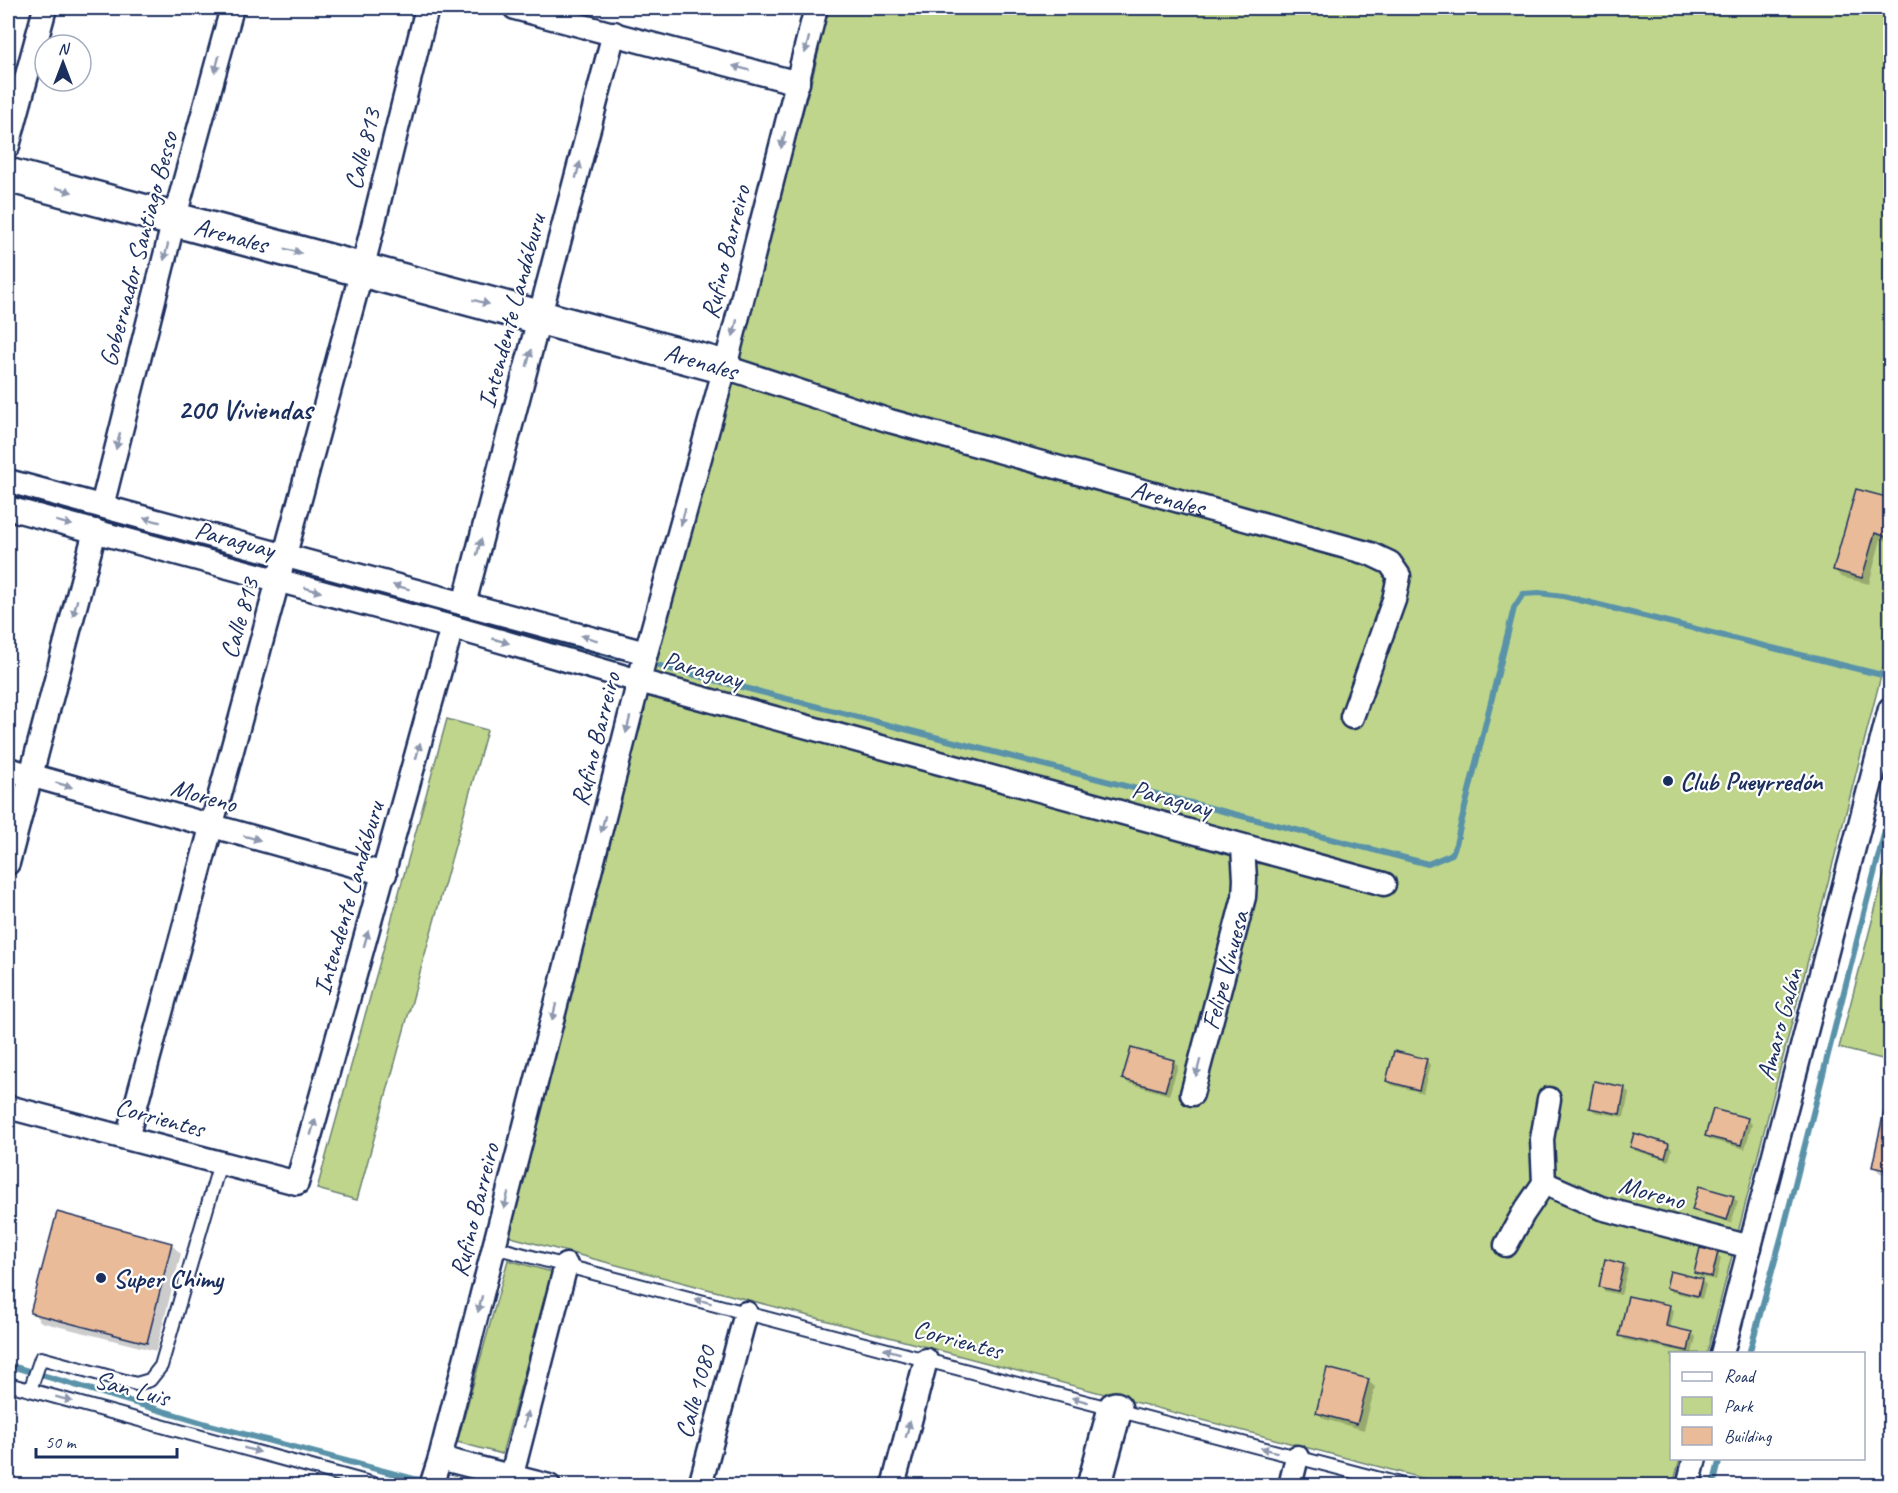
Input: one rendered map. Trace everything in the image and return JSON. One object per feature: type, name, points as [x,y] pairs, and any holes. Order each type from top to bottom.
[{"type":"street","points":[[8,146],[45,8]]},
{"type":"street","name":"Gobernador Santiago Besso","points":[[102,506],[174,220],[232,8]]},
{"type":"street","name":"Calle 813","points":[[127,1138],[362,270],[426,8]]},
{"type":"street","points":[[519,8],[798,83]]},
{"type":"street","name":"Rufino Barreiro","points":[[431,1485],[440,1458],[646,653],[725,367],[816,8]]},
{"type":"street","name":"Intendente Landáburu","points":[[464,603],[614,33]]},
{"type":"street","name":"Arenales","points":[[8,175],[725,367],[890,421],[1360,551],[1390,563],[1399,576],[1394,600],[1352,717]]},
{"type":"street","name":"Paraguay","points":[[8,481],[646,653]]},
{"type":"street","name":"Paraguay","points":[[8,508],[452,627],[639,681],[1384,884]]},
{"type":"street","points":[[8,862],[95,531]]},
{"type":"street","name":"Intendente Landáburu","points":[[297,1183],[452,627]]},
{"type":"street","name":"Amaro Galán","points":[[1722,1352],[1890,709]]},
{"type":"street","name":"Moreno","points":[[8,770],[385,874]]},
{"type":"street","name":"Felipe Vinuesa","points":[[1192,1094],[1244,897],[1243,847]]},
{"type":"street","points":[[1506,1245],[1544,1183],[1542,1138],[1549,1099]]},
{"type":"street","name":"Corrientes","points":[[8,1107],[297,1183]]},
{"type":"street","name":"Moreno","points":[[1544,1183],[1601,1208],[1750,1247]]},
{"type":"street","points":[[510,1481],[566,1266]]},
{"type":"street","name":"Calle 1080","points":[[700,1485],[746,1313]]},
{"type":"street","points":[[893,1485],[926,1360]]},
{"type":"street","points":[[1094,1485],[1115,1409]]},
{"type":"street","points":[[1290,1485],[1297,1457]]},
{"type":"street","points":[[440,1458],[510,1481],[549,1485]]},
{"type":"street","points":[[1688,1485],[1694,1460]]},
{"type":"lane","points":[[30,1390],[41,1359],[136,1384],[150,1380],[161,1366],[220,1163]]},
{"type":"lane","name":"Corrientes","points":[[494,1247],[1407,1485]]},
{"type":"lane","name":"San Luis","points":[[8,1384],[381,1485]]},
{"type":"green space","points":[[828,8],[1890,8],[1890,641],[1707,1352],[1670,1352],[1670,1460],[1680,1460],[1673,1485],[1448,1485],[507,1236],[649,684],[814,71]]},
{"type":"green space","points":[[447,719],[487,730],[357,1200],[317,1189]]},
{"type":"green space","points":[[1890,852],[1890,1061],[1839,1048]]},
{"type":"green space","points":[[508,1260],[552,1272],[502,1454],[457,1442]]},
{"type":"building","points":[[1856,489],[1890,498],[1890,538],[1875,533],[1862,578],[1833,570]]},
{"type":"building","points":[[1131,1048],[1174,1060],[1165,1091],[1122,1079]]},
{"type":"building","points":[[1394,1051],[1427,1059],[1419,1090],[1386,1081]]},
{"type":"building","points":[[1594,1081],[1625,1087],[1620,1114],[1589,1108]]},
{"type":"building","points":[[1713,1109],[1748,1118],[1741,1145],[1705,1136]]},
{"type":"building","points":[[1884,1111],[1890,1112],[1890,1171],[1872,1167]]},
{"type":"building","points":[[1634,1133],[1669,1144],[1665,1158],[1630,1147]]},
{"type":"building","points":[[1699,1186],[1734,1196],[1727,1220],[1692,1210]]},
{"type":"building","name":"Super Chimy","points":[[57,1212],[172,1243],[147,1343],[30,1313]]},
{"type":"building","points":[[1700,1248],[1718,1252],[1712,1277],[1694,1273]]},
{"type":"building","points":[[1605,1259],[1624,1264],[1617,1291],[1599,1287]]},
{"type":"building","points":[[1670,1271],[1702,1279],[1698,1296],[1666,1288]]},
{"type":"building","points":[[1628,1296],[1670,1305],[1666,1326],[1692,1332],[1688,1351],[1619,1336]]},
{"type":"building","points":[[1327,1368],[1369,1379],[1357,1424],[1316,1413]]},
{"type":"waterway","points":[[8,495],[267,563]]},
{"type":"waterway","points":[[297,572],[618,657]]},
{"type":"waterway","points":[[660,666],[1428,864],[1452,854],[1456,844],[1514,608],[1523,594],[1563,596],[1882,675]]},
{"type":"waterway","points":[[1750,1352],[1782,1235],[1890,811]]},
{"type":"waterway","points":[[8,1365],[206,1424],[414,1479],[466,1486]]},
{"type":"waterway","points":[[1713,1486],[1720,1460]]},
{"type":"place","name":"Club Pueyrredón","points":[[1668,781]]},
{"type":"place","name":"Super Chimy","points":[[101,1278]]},
{"type":"district","name":"200 Viviendas","points":[[245,409]]}]
